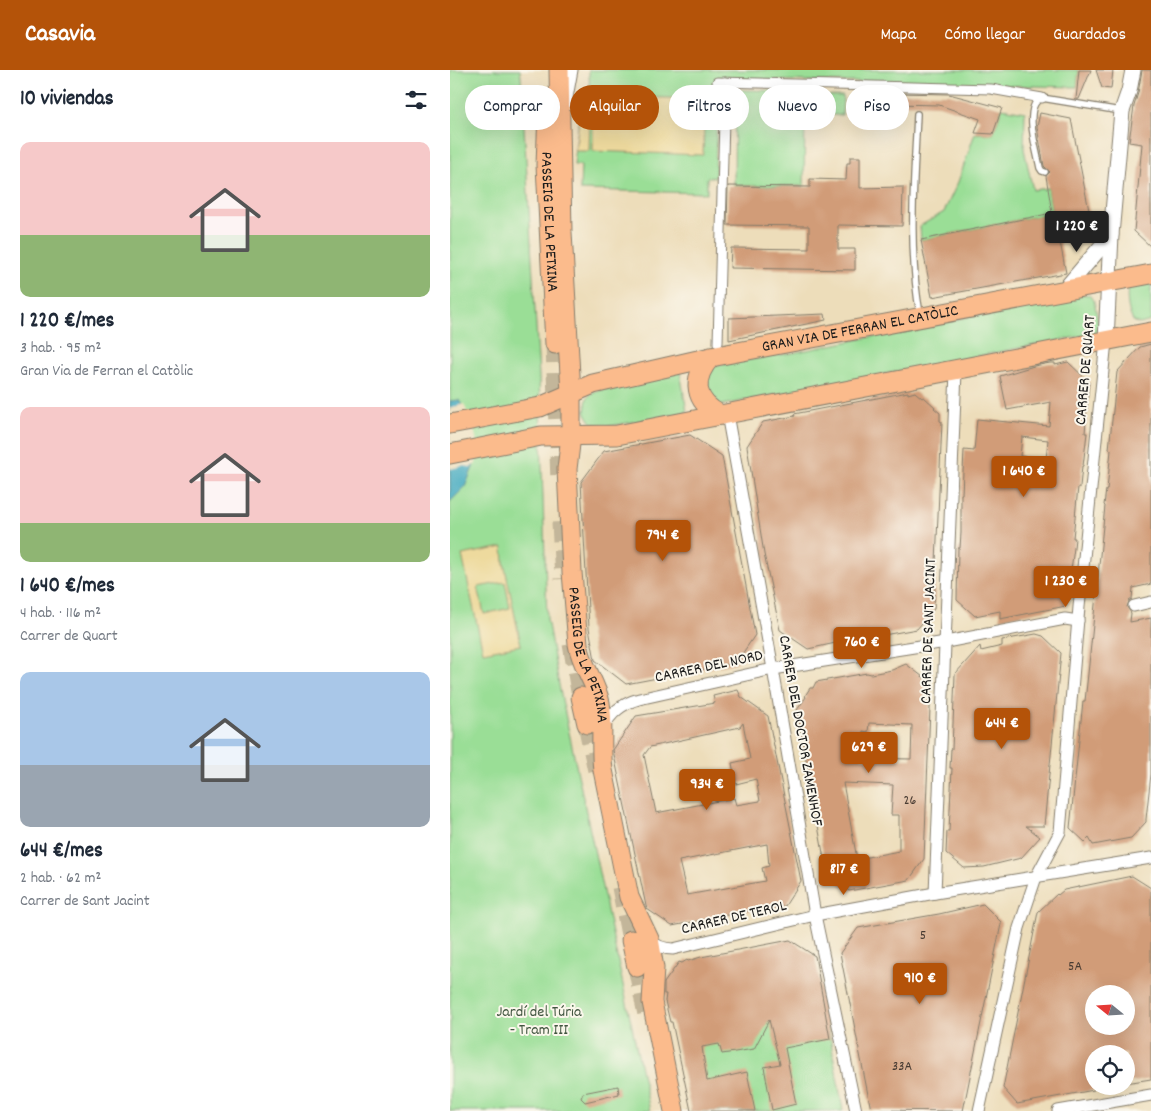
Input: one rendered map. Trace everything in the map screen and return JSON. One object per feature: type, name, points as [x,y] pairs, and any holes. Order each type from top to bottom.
[{"type":"main road","name":"PASSEIG DE LA PETXINA","points":[[549,70],[546,165],[556,344]]},
{"type":"main road","name":"PASSEIG DE LA PETXINA","points":[[559,70],[561,187],[571,393],[571,436],[567,469],[572,572],[579,654],[600,702],[603,725],[603,770],[629,897],[640,939],[654,968],[652,1002],[674,1111]]},
{"type":"main road","name":"GRAN VIA DE FERRAN EL CATÒLIC","points":[[450,424],[540,407],[607,380],[715,350],[921,318],[1151,274]]},
{"type":"main road","points":[[450,454],[541,436],[617,435],[1151,332]]},
{"type":"main road","points":[[715,350],[700,374],[698,390],[703,403],[710,410],[724,415]]},
{"type":"main road","name":"PASSEIG DE LA PETXINA","points":[[582,697],[587,724]]},
{"type":"main road","name":"PASSEIG DE LA PETXINA","points":[[637,967],[640,939]]},
{"type":"street","name":"PASSEIG DE LA PETXINA","points":[[561,187],[564,113],[572,70]]},
{"type":"street","name":"CARRER DE QUART","points":[[979,1111],[1018,934],[1036,877],[1060,832],[1078,621],[1106,341],[1111,235],[1122,112],[1133,70]]},
{"type":"street","points":[[715,350],[721,82],[991,89],[1042,98]]},
{"type":"street","points":[[1065,289],[1111,235]]},
{"type":"street","name":"CARRER DE SANT JACINT","points":[[935,893],[956,371]]},
{"type":"street","name":"CARRER DEL DOCTOR ZAMENHOF","points":[[724,415],[774,669],[815,915],[856,1111]]},
{"type":"street","points":[[1134,606],[1151,602]]},
{"type":"street","name":"CARRER DEL NORD","points":[[602,738],[605,725],[614,712],[630,702],[774,669],[946,642],[1065,620],[1078,621]]},
{"type":"street","name":"CARRER DE TEROL","points":[[640,939],[666,949],[673,949],[815,915],[935,893],[1151,858]]},
{"type":"street","points":[[1058,1111],[1151,1096]]},
{"type":"lane","points":[[1045,172],[1040,168],[1033,131],[1032,111],[1033,105],[1038,100],[1042,98],[1122,112]]},
{"type":"lane","points":[[917,114],[913,235],[914,280],[921,318]]},
{"type":"green space","name":"Jardí del Túria - Tram III","points":[[450,70],[520,70],[521,85],[465,85],[465,130],[524,130],[539,376],[547,619],[560,690],[650,1111],[450,1111]]},
{"type":"green space","points":[[589,70],[1079,70],[1077,87],[718,79],[718,85],[669,85],[669,130],[716,130],[715,177],[707,178],[707,193],[580,190],[581,165],[574,165],[578,130],[659,130],[659,85],[589,85]]},
{"type":"green space","points":[[749,90],[759,90],[759,130],[805,130],[804,186],[734,186],[735,130],[749,130]]},
{"type":"green space","points":[[836,96],[843,96],[842,115],[836,115]]},
{"type":"green space","points":[[1002,108],[1025,112],[1024,149],[1033,190],[1048,188],[1052,213],[921,240],[920,226],[944,212],[958,182],[975,133],[993,134]]},
{"type":"green space","points":[[1151,281],[1151,321],[1140,324],[1134,322],[1130,315],[1127,301],[1128,288]]},
{"type":"green space","points":[[1081,294],[1089,295],[1094,300],[1099,326],[1097,331],[1092,334],[717,406],[714,405],[704,379],[713,366],[792,353]]},
{"type":"green space","points":[[680,372],[687,412],[605,427],[592,423],[585,412],[587,398],[593,392]]},
{"type":"green space","points":[[827,1019],[843,1111],[691,1111],[705,1025]]},
{"type":"sand","points":[[659,98],[669,98],[669,130],[704,130],[703,155],[593,151],[593,130],[659,130]]},
{"type":"sand","points":[[578,130],[590,130],[589,151],[575,151]]},
{"type":"sand","points":[[503,547],[504,563],[521,645],[483,652],[462,555]],"holes":[[[505,582],[510,608],[484,614],[478,587]]]},
{"type":"water","points":[[459,400],[465,411],[474,465],[465,487],[450,502],[450,401]]},
{"type":"pier","points":[[464,404],[475,433],[477,444],[476,464],[471,467],[463,466],[450,469],[450,408]]},
{"type":"building","points":[[1079,70],[1091,70],[1079,99],[1076,99]]},
{"type":"building","points":[[1096,70],[1113,70],[1111,89],[1102,88]]},
{"type":"building","points":[[1142,70],[1151,70],[1151,247],[1134,231],[1142,144],[1129,142]]},
{"type":"building","points":[[909,93],[949,94],[1002,108],[993,134],[975,133],[980,119],[939,105],[909,104]]},
{"type":"building","points":[[1040,113],[1071,119],[1093,231],[1059,237],[1066,273],[932,297],[921,240],[1052,213],[1046,176],[1050,172],[1044,166],[1037,127]]},
{"type":"building","points":[[850,157],[860,157],[860,188],[903,187],[902,226],[838,225],[838,249],[855,249],[855,270],[730,268],[731,248],[809,249],[809,226],[727,225],[728,186],[810,187],[810,179],[846,180],[847,163],[850,163]]},
{"type":"building","points":[[825,314],[826,320],[729,340],[729,318]]},
{"type":"building","points":[[1151,344],[1151,584],[1133,588],[1132,599],[1127,607],[1131,613],[1130,622],[1151,618],[1151,774],[1146,822],[1131,838],[1093,845],[1089,838],[1085,842],[1070,828],[1107,490],[1117,372],[1140,347]]},
{"type":"building","points":[[1068,362],[1089,382],[1085,433],[1087,433],[1080,487],[1078,487],[1073,538],[1075,538],[1074,548],[1066,606],[1000,619],[1000,611],[975,616],[957,600],[964,450],[974,451],[977,419],[1049,426],[1051,402],[1007,410],[1000,376],[1034,366],[1050,363],[1055,363],[1055,365]],"holes":[[[1022,437],[1048,440],[1046,459],[1020,456]]]},
{"type":"building","points":[[908,392],[908,394],[915,392],[922,398],[924,397],[940,413],[940,421],[942,422],[934,609],[917,629],[878,636],[877,634],[808,649],[780,630],[764,554],[747,446],[763,422],[795,416],[794,414]]},
{"type":"building","points":[[690,435],[722,456],[755,635],[736,663],[626,684],[595,660],[589,628],[581,482],[604,451]]},
{"type":"building","points":[[1036,634],[1043,636],[1061,653],[1044,826],[1026,826],[1040,837],[1021,858],[984,867],[964,868],[946,853],[947,831],[949,831],[955,674],[980,646],[981,651],[1002,646],[1002,640]]},
{"type":"building","points":[[906,664],[931,683],[924,859],[909,880],[849,891],[827,875],[797,710],[810,688],[813,688],[816,682],[892,670]],"holes":[[[869,723],[912,725],[911,759],[862,758],[863,731],[868,732]],[[843,783],[893,785],[891,815],[899,815],[899,851],[857,859]]]},
{"type":"building","points":[[738,690],[741,697],[768,716],[801,881],[785,906],[747,911],[672,926],[647,909],[613,750],[636,716],[715,703],[713,696]],"holes":[[[743,723],[750,759],[732,763],[736,784],[756,779],[760,801],[736,805],[734,798],[656,813],[644,755],[650,747],[740,727]],[[767,844],[769,866],[762,868],[765,881],[687,895],[679,861]]]},
{"type":"building","points":[[1132,876],[1151,888],[1151,1079],[1135,1082],[1135,1045],[1085,1045],[1085,1092],[1017,1104],[1003,1088],[1038,912],[1064,890]]},
{"type":"building","points":[[983,904],[1001,924],[963,1111],[871,1110],[840,953],[858,928],[939,914]]},
{"type":"building","points":[[790,940],[815,956],[830,1039],[785,1048],[796,1104],[772,1110],[764,1067],[780,1064],[769,1020],[754,1049],[722,1054],[719,1044],[702,1047],[707,1081],[747,1072],[755,1111],[691,1111],[672,1022],[670,1022],[665,1001],[664,983],[679,962],[682,963],[701,957]]},
{"type":"building","points":[[618,1086],[619,1094],[585,1102],[581,1098],[583,1093]]},
{"type":"tunnel","points":[[555,344],[560,482]]},
{"type":"tunnel","points":[[561,522],[564,579]]},
{"type":"tunnel","points":[[572,644],[581,697]]},
{"type":"tunnel","points":[[587,724],[598,775]]},
{"type":"tunnel","points":[[621,887],[631,940]]},
{"type":"tunnel","points":[[637,967],[648,1019]]}]
